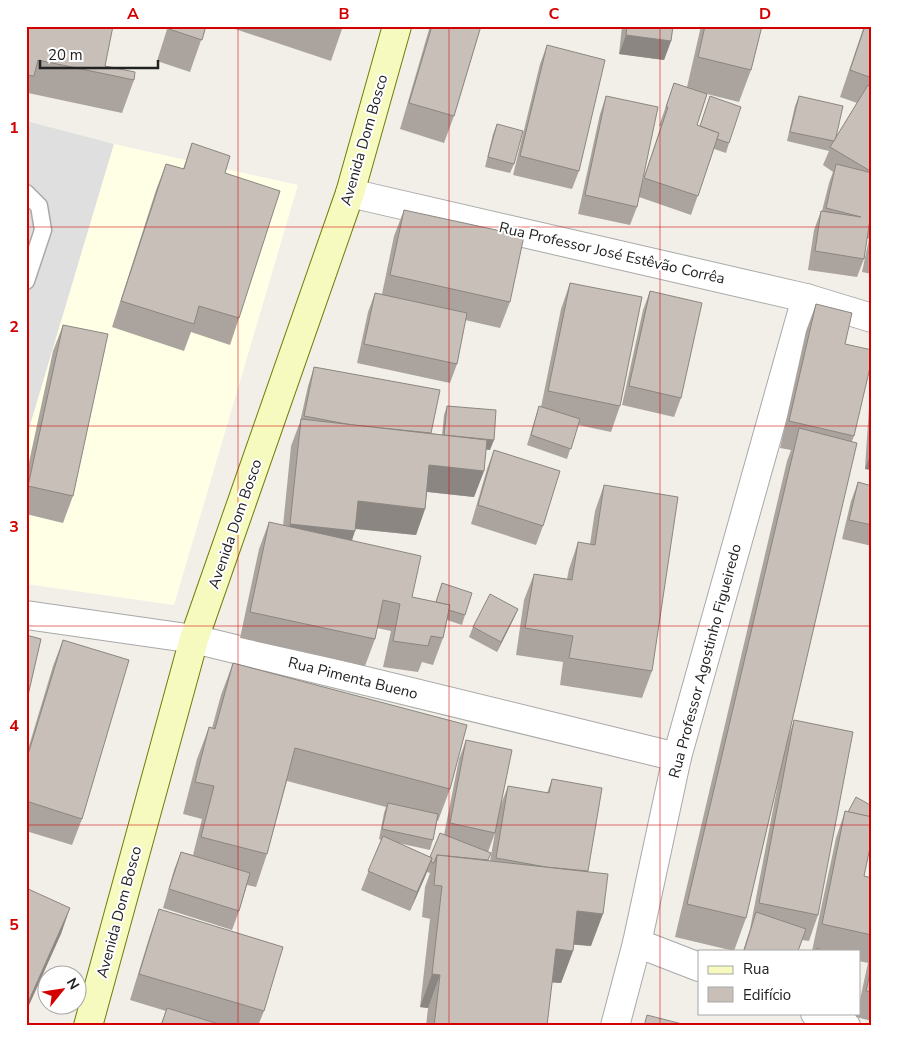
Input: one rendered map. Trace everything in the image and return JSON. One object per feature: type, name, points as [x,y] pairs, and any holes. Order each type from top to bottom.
[{"type":"street","name":"Avenida Dom Bosco","points":[[88,1026],[194,639],[350,193],[397,26]]},
{"type":"street","name":"Rua Professor José Estêvão Corrêa","points":[[350,193],[806,298],[872,318]]},
{"type":"street","name":"Rua Professor Agostinho Figueiredo","points":[[615,1026],[637,943],[677,757],[806,298]]},
{"type":"street","name":"Rua Pimenta Bueno","points":[[26,615],[194,639],[677,757]]},
{"type":"street","points":[[637,943],[698,967]]},
{"type":"street","points":[[817,1014],[846,1026]]},
{"type":"lane","points":[[26,193],[39,206],[43,230],[26,281]]},
{"type":"shaded area","points":[[26,121],[114,144],[26,439]]},
{"type":"shaded area","points":[[114,144],[298,185],[174,605],[26,584],[26,439]]},
{"type":"building","points":[[26,26],[113,26],[105,66],[135,72],[134,80],[38,60],[34,76],[26,75]]},
{"type":"building","points":[[170,26],[206,26],[202,40],[169,29]]},
{"type":"building","points":[[432,26],[481,26],[454,116],[409,103]]},
{"type":"building","points":[[627,26],[673,26],[671,41],[626,35]]},
{"type":"building","points":[[705,26],[762,26],[751,70],[698,57]]},
{"type":"building","points":[[865,26],[872,26],[872,78],[850,70]]},
{"type":"building","points":[[547,45],[605,60],[579,171],[520,156]]},
{"type":"building","points":[[674,83],[707,94],[697,125],[719,133],[698,196],[644,178],[668,107],[666,107]]},
{"type":"building","points":[[868,85],[872,88],[872,172],[830,147]]},
{"type":"building","points":[[606,96],[658,107],[637,207],[585,195]]},
{"type":"building","points":[[710,96],[741,107],[729,143],[717,139],[719,133],[700,126]]},
{"type":"building","points":[[799,96],[843,106],[834,141],[790,132]]},
{"type":"building","points":[[497,124],[523,131],[514,164],[488,157]]},
{"type":"building","points":[[192,143],[230,156],[225,173],[280,191],[239,318],[199,306],[194,324],[121,301],[166,164],[184,169]]},
{"type":"building","points":[[836,164],[872,173],[872,219],[870,219],[864,259],[815,251],[821,211],[861,217],[826,208]]},
{"type":"building","points":[[404,210],[524,236],[510,302],[390,275]]},
{"type":"building","points":[[872,240],[872,254],[869,253]]},
{"type":"building","points":[[570,283],[642,297],[620,406],[548,391]]},
{"type":"building","points":[[650,291],[702,303],[681,398],[629,386]]},
{"type":"building","points":[[375,293],[467,313],[457,364],[364,344]]},
{"type":"building","points":[[816,304],[852,313],[845,344],[872,350],[872,359],[854,436],[789,421]]},
{"type":"building","points":[[63,325],[108,334],[73,496],[28,486]]},
{"type":"building","points":[[314,367],[440,390],[431,433],[352,425],[304,416]]},
{"type":"building","points":[[447,406],[496,410],[494,440],[444,435]]},
{"type":"building","points":[[539,406],[580,419],[571,449],[531,435]]},
{"type":"building","points":[[301,419],[487,440],[484,471],[429,465],[425,509],[358,501],[355,531],[290,524]]},
{"type":"building","points":[[799,428],[857,443],[746,918],[687,904]]},
{"type":"building","points":[[494,450],[560,471],[543,526],[478,505]]},
{"type":"building","points":[[858,482],[872,486],[872,525],[849,520]]},
{"type":"building","points":[[604,485],[678,497],[652,671],[569,658],[573,636],[525,628],[534,574],[572,580],[578,542],[595,545]]},
{"type":"building","points":[[269,522],[421,556],[412,597],[450,605],[443,638],[431,636],[428,646],[393,641],[400,604],[383,600],[375,639],[250,612]]},
{"type":"building","points":[[442,583],[472,593],[465,615],[449,610],[450,605],[436,602]]},
{"type":"building","points":[[490,594],[518,609],[501,642],[473,627]]},
{"type":"building","points":[[26,635],[41,639],[26,704]]},
{"type":"building","points":[[63,640],[129,660],[82,819],[26,801],[26,761]]},
{"type":"building","points":[[233,663],[467,725],[450,789],[295,748],[267,854],[201,837],[214,786],[195,782],[209,727],[215,729]]},
{"type":"building","points":[[794,720],[853,732],[818,915],[759,903]]},
{"type":"building","points":[[466,740],[512,750],[495,833],[450,823]]},
{"type":"building","points":[[552,779],[602,788],[588,871],[546,867],[496,858],[508,786],[549,793]]},
{"type":"building","points":[[856,797],[872,806],[872,817],[848,812]]},
{"type":"building","points":[[388,803],[438,814],[433,840],[382,829]]},
{"type":"building","points":[[845,811],[872,817],[872,838],[864,876],[872,878],[872,935],[822,924]]},
{"type":"building","points":[[440,833],[491,853],[488,860],[437,855],[434,863],[431,862],[432,858],[430,857]]},
{"type":"building","points":[[383,836],[432,858],[417,892],[368,871]]},
{"type":"building","points":[[181,852],[250,873],[239,911],[169,889]]},
{"type":"building","points":[[437,855],[608,874],[603,914],[577,911],[573,951],[556,949],[547,1026],[434,1026],[440,975],[432,974],[442,886],[434,885]]},
{"type":"building","points":[[26,888],[70,908],[45,964],[38,964],[38,980],[26,1007]]},
{"type":"building","points":[[159,909],[283,947],[264,1011],[139,974]]},
{"type":"building","points":[[756,912],[806,929],[798,950],[744,950]]},
{"type":"building","points":[[872,964],[872,992],[866,991]]},
{"type":"building","points":[[167,1008],[225,1026],[161,1026]]},
{"type":"building","points":[[647,1015],[686,1025],[686,1026],[644,1026]]}]
